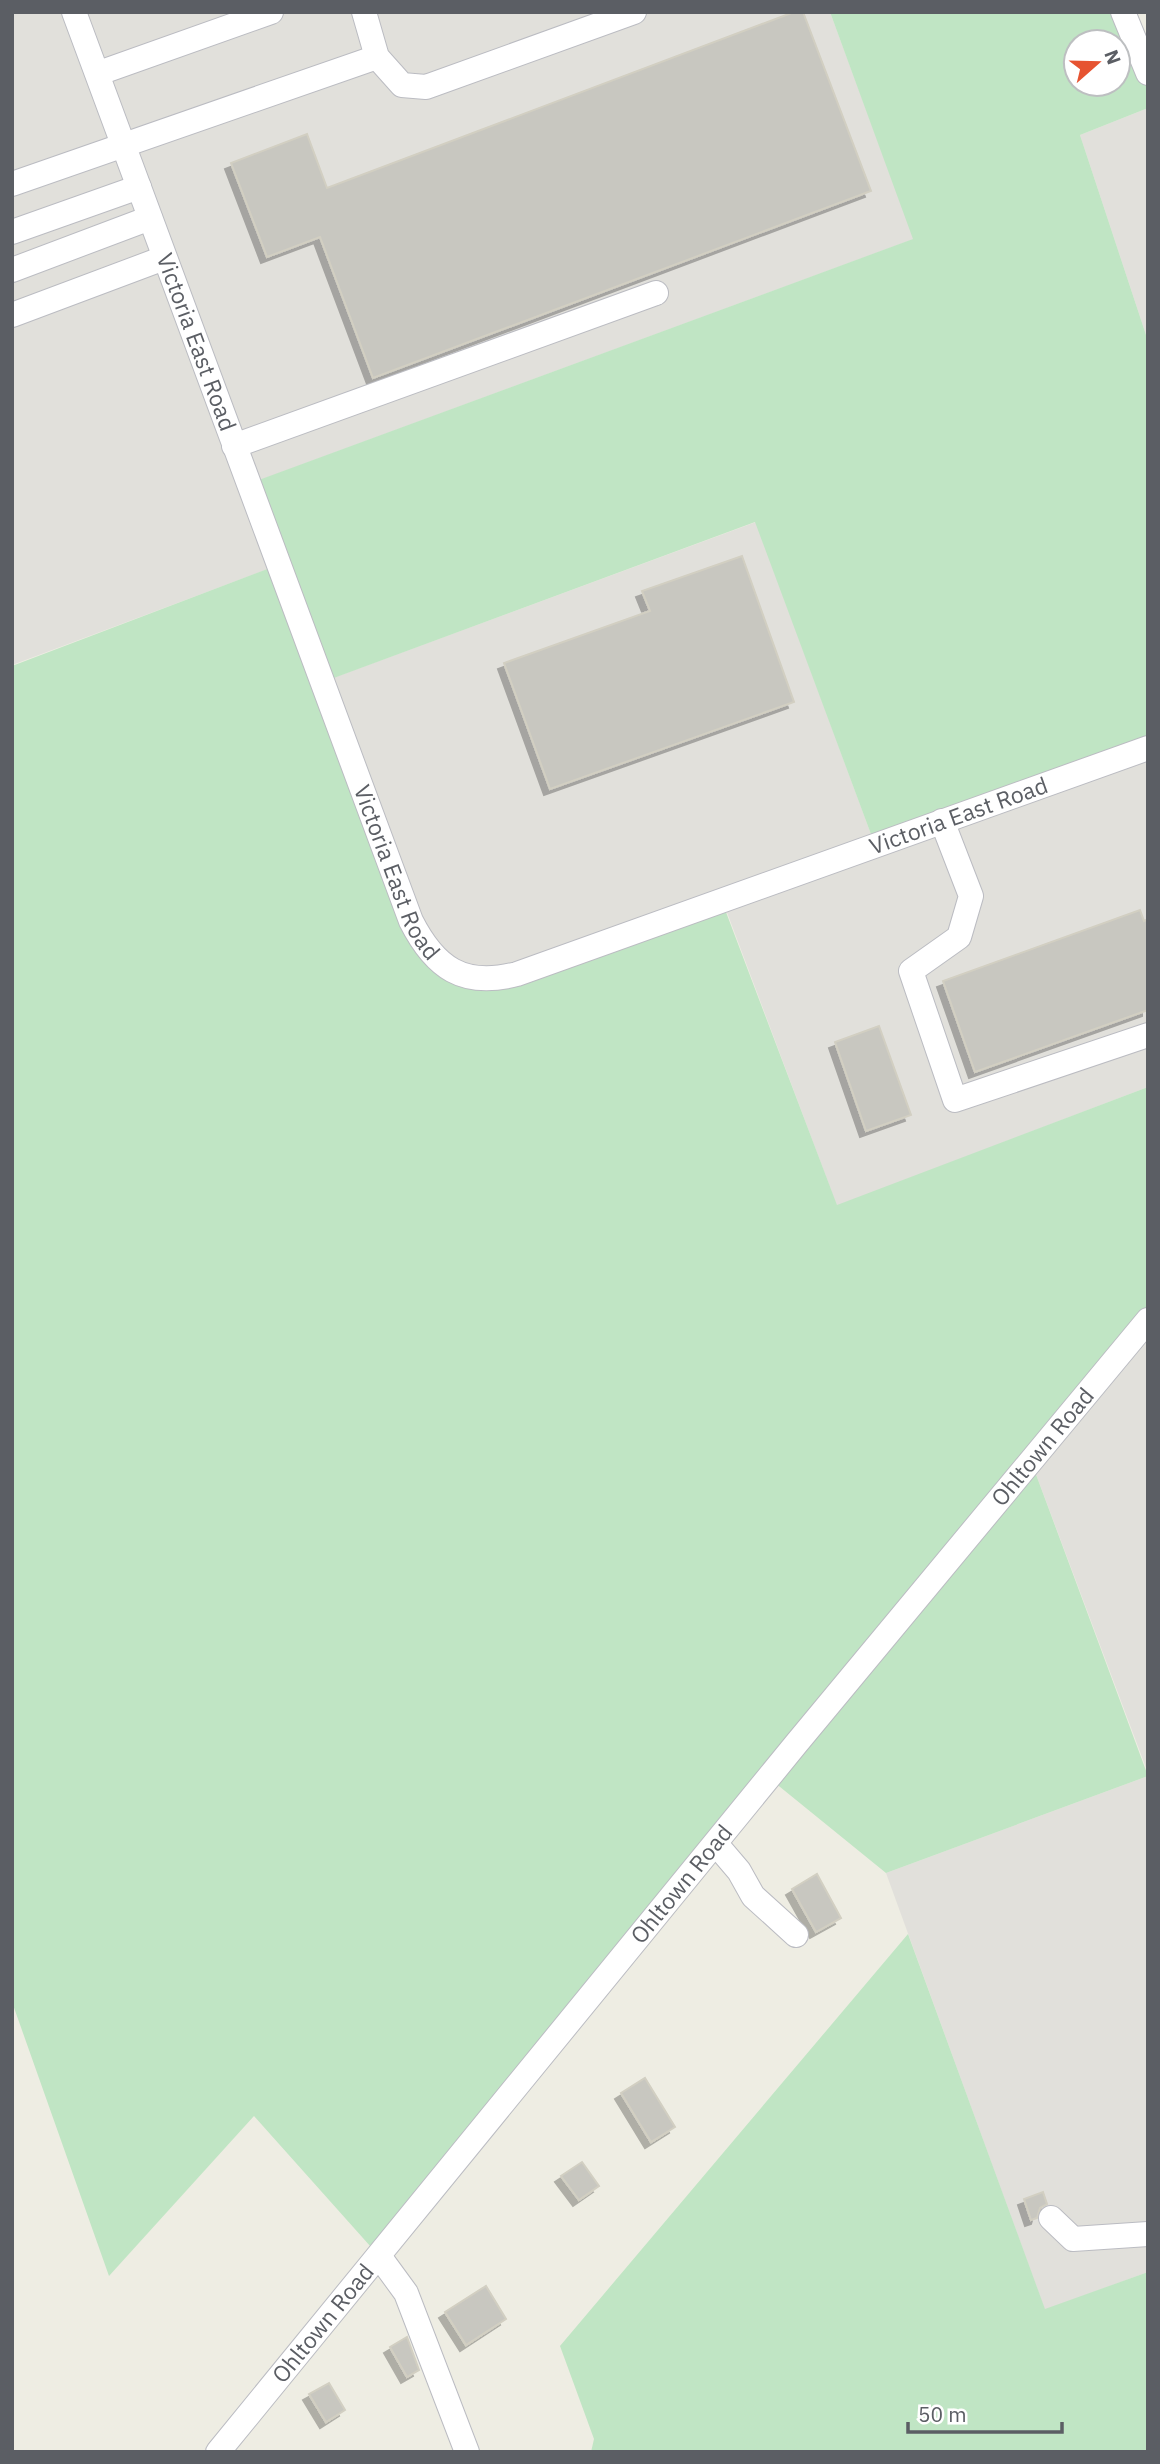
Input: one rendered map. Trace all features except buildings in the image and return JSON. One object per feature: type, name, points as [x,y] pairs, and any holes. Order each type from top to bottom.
[{"type":"street","name":"Victoria East Road","points":[[74,12],[411,921],[424,946],[448,969],[484,979],[517,974],[1148,748]]},
{"type":"street","points":[[99,74],[271,12]]},
{"type":"street","points":[[364,12],[377,57],[402,85],[426,87],[567,24],[634,12]]},
{"type":"street","points":[[1124,12],[1148,73]]},
{"type":"street","points":[[12,184],[377,57]]},
{"type":"street","points":[[12,232],[139,187]]},
{"type":"street","points":[[12,271],[150,218]]},
{"type":"street","points":[[12,315],[164,258]]},
{"type":"street","points":[[234,446],[656,293]]},
{"type":"street","points":[[942,821],[971,896],[959,937],[911,971],[956,1100],[1148,1035]]},
{"type":"street","name":"Ohltown Road","points":[[218,2452],[1148,1320]]},
{"type":"street","points":[[716,1844],[739,1871],[753,1896],[796,1935]]},
{"type":"street","points":[[1051,2218],[1073,2239],[1148,2234]]},
{"type":"street","points":[[379,2256],[406,2293],[467,2452]]},
{"type":"shaded area","points":[[12,12],[830,12],[914,239],[249,484],[279,565],[12,665]]},
{"type":"shaded area","points":[[1148,108],[1148,341],[1080,135]]},
{"type":"shaded area","points":[[756,522],[875,845],[1148,748],[1148,1087],[837,1206],[722,899],[517,974],[433,958],[322,682]]},
{"type":"shaded area","points":[[1148,1320],[1148,1773],[1031,1461]]},
{"type":"shaded area","points":[[1148,1776],[1148,2272],[1045,2310],[886,1873]]},
{"type":"green space","points":[[830,12],[1123,12],[1130,28],[1062,28],[1062,98],[1132,98],[1132,34],[1148,73],[1148,108],[1080,135],[1148,341],[1148,748],[875,845],[755,522],[323,682],[424,946],[484,979],[721,899],[837,1205],[1148,1087],[1148,1320],[1031,1461],[1148,1776],[886,1873],[769,1778],[379,2256],[254,2116],[109,2276],[12,2002],[12,666],[278,565],[248,484],[913,239]]},
{"type":"green space","points":[[908,1934],[1045,2309],[1148,2272],[1148,2452],[591,2452],[594,2439],[560,2346]]}]
